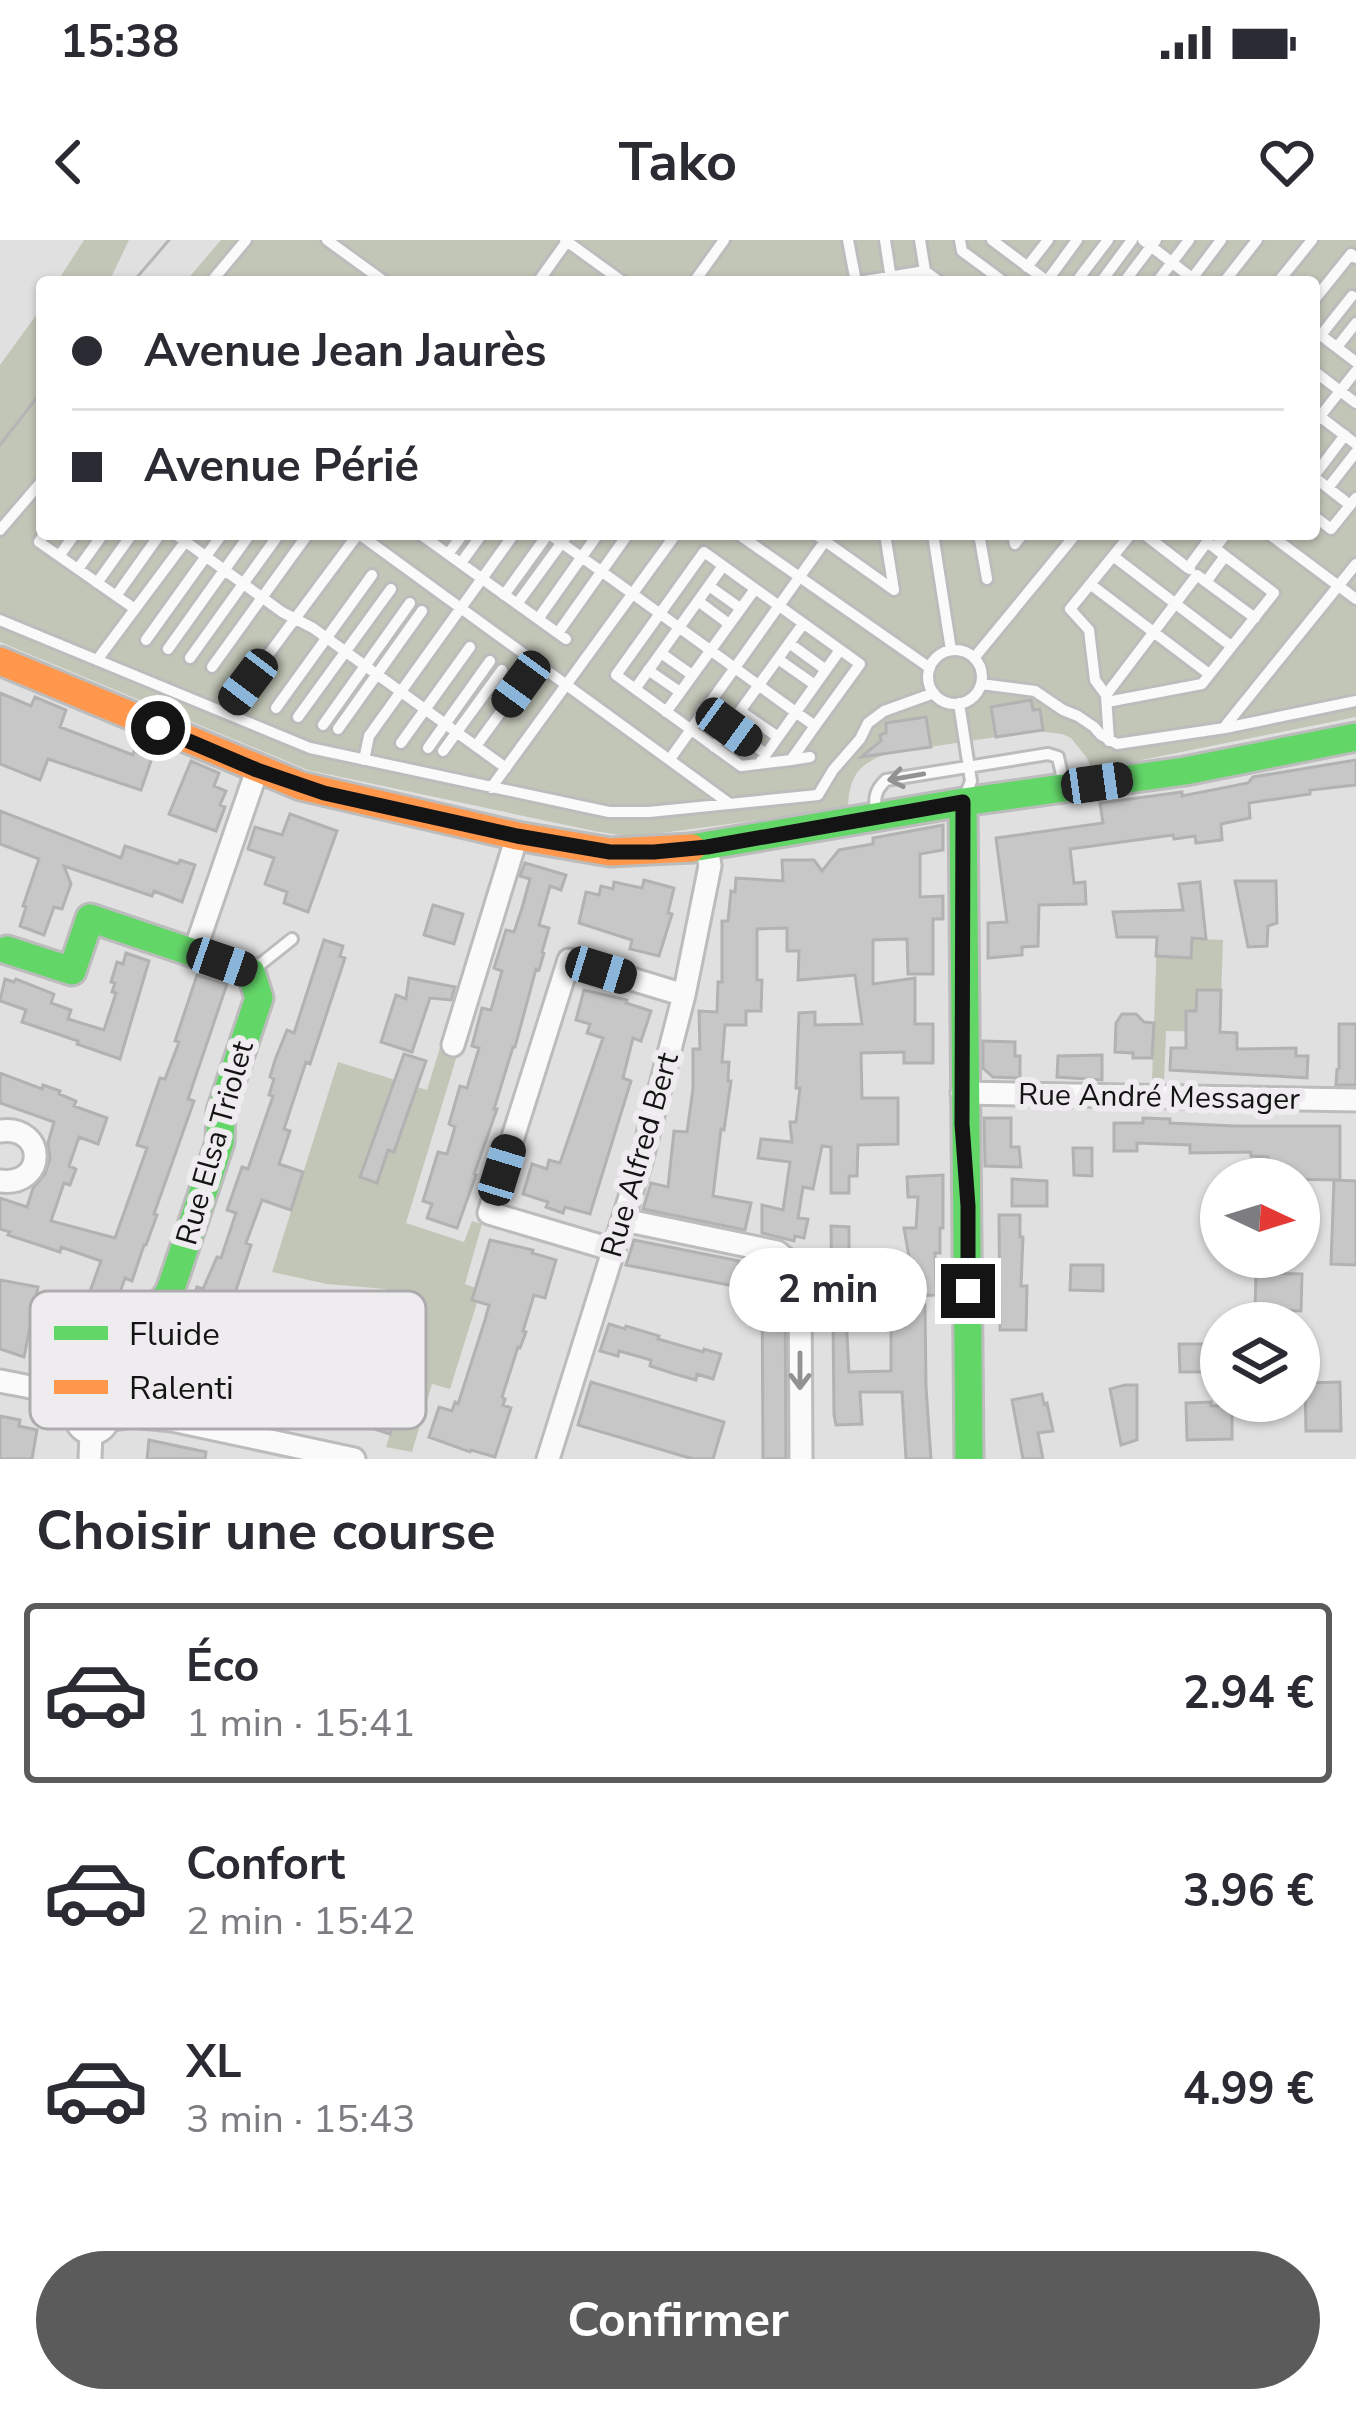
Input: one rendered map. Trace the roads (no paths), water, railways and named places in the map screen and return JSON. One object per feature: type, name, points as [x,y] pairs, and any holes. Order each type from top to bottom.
[{"type":"street","points":[[0,661],[257,770],[324,793],[610,852],[707,847],[963,802],[1185,771],[1356,737]]},
{"type":"street","points":[[194,953],[257,770]]},
{"type":"street","points":[[963,802],[962,1093],[968,1206],[969,1459]]},
{"type":"street","points":[[453,1045],[517,836]]},
{"type":"street","name":"Rue Alfred Bert","points":[[548,1459],[646,1143],[710,866],[707,847]]},
{"type":"street","points":[[7,950],[72,971],[90,918],[251,972]]},
{"type":"street","points":[[614,1250],[489,1213],[569,960],[683,995]]},
{"type":"street","name":"Rue Elsa Triolet","points":[[170,1291],[220,1142],[221,1111],[259,998],[251,972]]},
{"type":"street","name":"Rue André Messager","points":[[962,1093],[1356,1100]]},
{"type":"street","points":[[0,1131],[25,1135],[35,1157],[23,1179],[0,1181]]},
{"type":"street","points":[[624,1220],[778,1252],[793,1265],[800,1282],[801,1459]]},
{"type":"street","points":[[0,1381],[30,1388]]},
{"type":"street","points":[[90,1459],[93,1429]]},
{"type":"street","points":[[214,1429],[354,1459]]},
{"type":"lane","points":[[216,276],[246,240]]},
{"type":"lane","points":[[327,240],[377,276]]},
{"type":"lane","points":[[542,276],[567,240],[615,276]]},
{"type":"lane","points":[[698,276],[724,240]]},
{"type":"lane","points":[[848,240],[857,276]]},
{"type":"lane","points":[[885,240],[891,276]]},
{"type":"lane","points":[[920,240],[925,271],[932,276]]},
{"type":"lane","points":[[960,240],[962,251],[996,276]]},
{"type":"lane","points":[[992,240],[1039,276]]},
{"type":"lane","points":[[1008,252],[1017,240]]},
{"type":"lane","points":[[1028,267],[1048,240]]},
{"type":"lane","points":[[1051,276],[1078,240]]},
{"type":"lane","points":[[1081,276],[1108,240]]},
{"type":"lane","points":[[1105,276],[1132,240]]},
{"type":"lane","points":[[1162,276],[1189,240]]},
{"type":"lane","points":[[1196,276],[1221,240]]},
{"type":"lane","points":[[1229,276],[1257,240]]},
{"type":"lane","points":[[1283,276],[1312,240]]},
{"type":"lane","points":[[1128,276],[1150,242],[1187,276]]},
{"type":"lane","points":[[1320,293],[1351,254],[1356,258]]},
{"type":"lane","points":[[904,276],[925,271]]},
{"type":"lane","points":[[1320,330],[1354,297],[1331,279]]},
{"type":"lane","points":[[1337,347],[1356,323]]},
{"type":"lane","points":[[1320,334],[1356,362]]},
{"type":"lane","points":[[1320,413],[1356,371]]},
{"type":"lane","points":[[1320,375],[1356,403]]},
{"type":"lane","points":[[1320,419],[1356,448],[1328,488]]},
{"type":"lane","points":[[1320,468],[1345,435]]},
{"type":"lane","points":[[1320,481],[1353,502],[1331,529],[1320,521]]},
{"type":"lane","points":[[0,530],[36,488]]},
{"type":"lane","points":[[40,540],[135,609]]},
{"type":"lane","points":[[59,556],[71,540]]},
{"type":"lane","points":[[78,569],[100,540]]},
{"type":"lane","points":[[97,583],[128,540]]},
{"type":"lane","points":[[116,596],[156,540]]},
{"type":"lane","points":[[97,660],[182,540]]},
{"type":"lane","points":[[187,540],[262,598],[326,638],[506,768]]},
{"type":"lane","points":[[146,640],[218,540]]},
{"type":"lane","points":[[168,649],[246,540]]},
{"type":"lane","points":[[190,658],[275,540]]},
{"type":"lane","points":[[212,668],[304,540]]},
{"type":"lane","points":[[225,713],[354,540]]},
{"type":"lane","points":[[366,540],[730,804]]},
{"type":"lane","points":[[431,540],[562,636],[624,540]]},
{"type":"lane","points":[[448,554],[458,540]]},
{"type":"lane","points":[[461,563],[478,540]]},
{"type":"lane","points":[[364,760],[369,736],[510,540]]},
{"type":"lane","points":[[504,595],[544,540]]},
{"type":"lane","points":[[517,604],[563,540]]},
{"type":"lane","points":[[566,540],[601,572],[815,725]]},
{"type":"lane","points":[[538,619],[594,540]]},
{"type":"lane","points":[[491,788],[672,540]]},
{"type":"lane","points":[[747,540],[930,668]]},
{"type":"lane","points":[[670,760],[801,578],[821,540]]},
{"type":"lane","points":[[828,540],[894,590],[886,540]]},
{"type":"lane","points":[[934,540],[951,650]]},
{"type":"lane","points":[[981,540],[987,580]]},
{"type":"lane","points":[[974,658],[1071,540]]},
{"type":"lane","points":[[1108,741],[1106,699],[1095,680],[1089,630],[1070,609],[1126,540]]},
{"type":"lane","points":[[1152,540],[1255,618]]},
{"type":"lane","points":[[1277,540],[1356,599]]},
{"type":"lane","points":[[1197,575],[1211,545]]},
{"type":"lane","points":[[1106,699],[1197,575],[1211,545]]},
{"type":"lane","points":[[1106,699],[1202,683],[1274,593],[1211,545]]},
{"type":"lane","points":[[791,760],[865,668],[699,549],[660,614],[611,672],[742,766],[762,759],[791,760],[811,758]]},
{"type":"lane","points":[[1113,556],[1232,646]]},
{"type":"lane","points":[[1225,728],[1356,564]]},
{"type":"lane","points":[[634,689],[723,566]]},
{"type":"lane","points":[[276,708],[372,575]]},
{"type":"lane","points":[[1090,584],[1209,674]]},
{"type":"lane","points":[[709,586],[740,608]]},
{"type":"lane","points":[[298,717],[391,589]]},
{"type":"lane","points":[[666,712],[754,589]]},
{"type":"lane","points":[[698,601],[729,624]]},
{"type":"lane","points":[[322,725],[410,603]]},
{"type":"lane","points":[[338,729],[422,611]]},
{"type":"lane","points":[[0,620],[310,748],[609,812],[818,794],[868,723],[884,711],[934,693]]},
{"type":"lane","points":[[714,747],[803,624]]},
{"type":"lane","points":[[789,644],[826,670]]},
{"type":"lane","points":[[401,743],[470,647]]},
{"type":"lane","points":[[762,759],[840,650]]},
{"type":"lane","points":[[951,650],[968,653],[981,670],[981,684],[973,697],[959,703],[934,693],[928,676],[938,656],[951,650]]},
{"type":"lane","points":[[661,653],[692,675]]},
{"type":"lane","points":[[778,659],[815,685]]},
{"type":"lane","points":[[428,748],[490,662]]},
{"type":"lane","points":[[443,751],[502,670]]},
{"type":"lane","points":[[649,670],[680,692]]},
{"type":"lane","points":[[476,746],[521,684]]},
{"type":"lane","points":[[981,684],[1035,691],[1117,744],[1225,728],[1356,700]]},
{"type":"lane","points":[[959,703],[971,781],[963,802]]},
{"type":"lane","points":[[740,711],[778,737]]},
{"type":"lane","points":[[729,727],[762,759]]},
{"type":"lane","points":[[877,818],[874,799],[886,780],[1048,754],[1058,757],[1065,787]]},
{"type":"lane","points":[[251,972],[292,939]]},
{"type":"tram line","points":[[138,276],[169,240]]},
{"type":"tram line","points":[[0,445],[36,399]]}]
